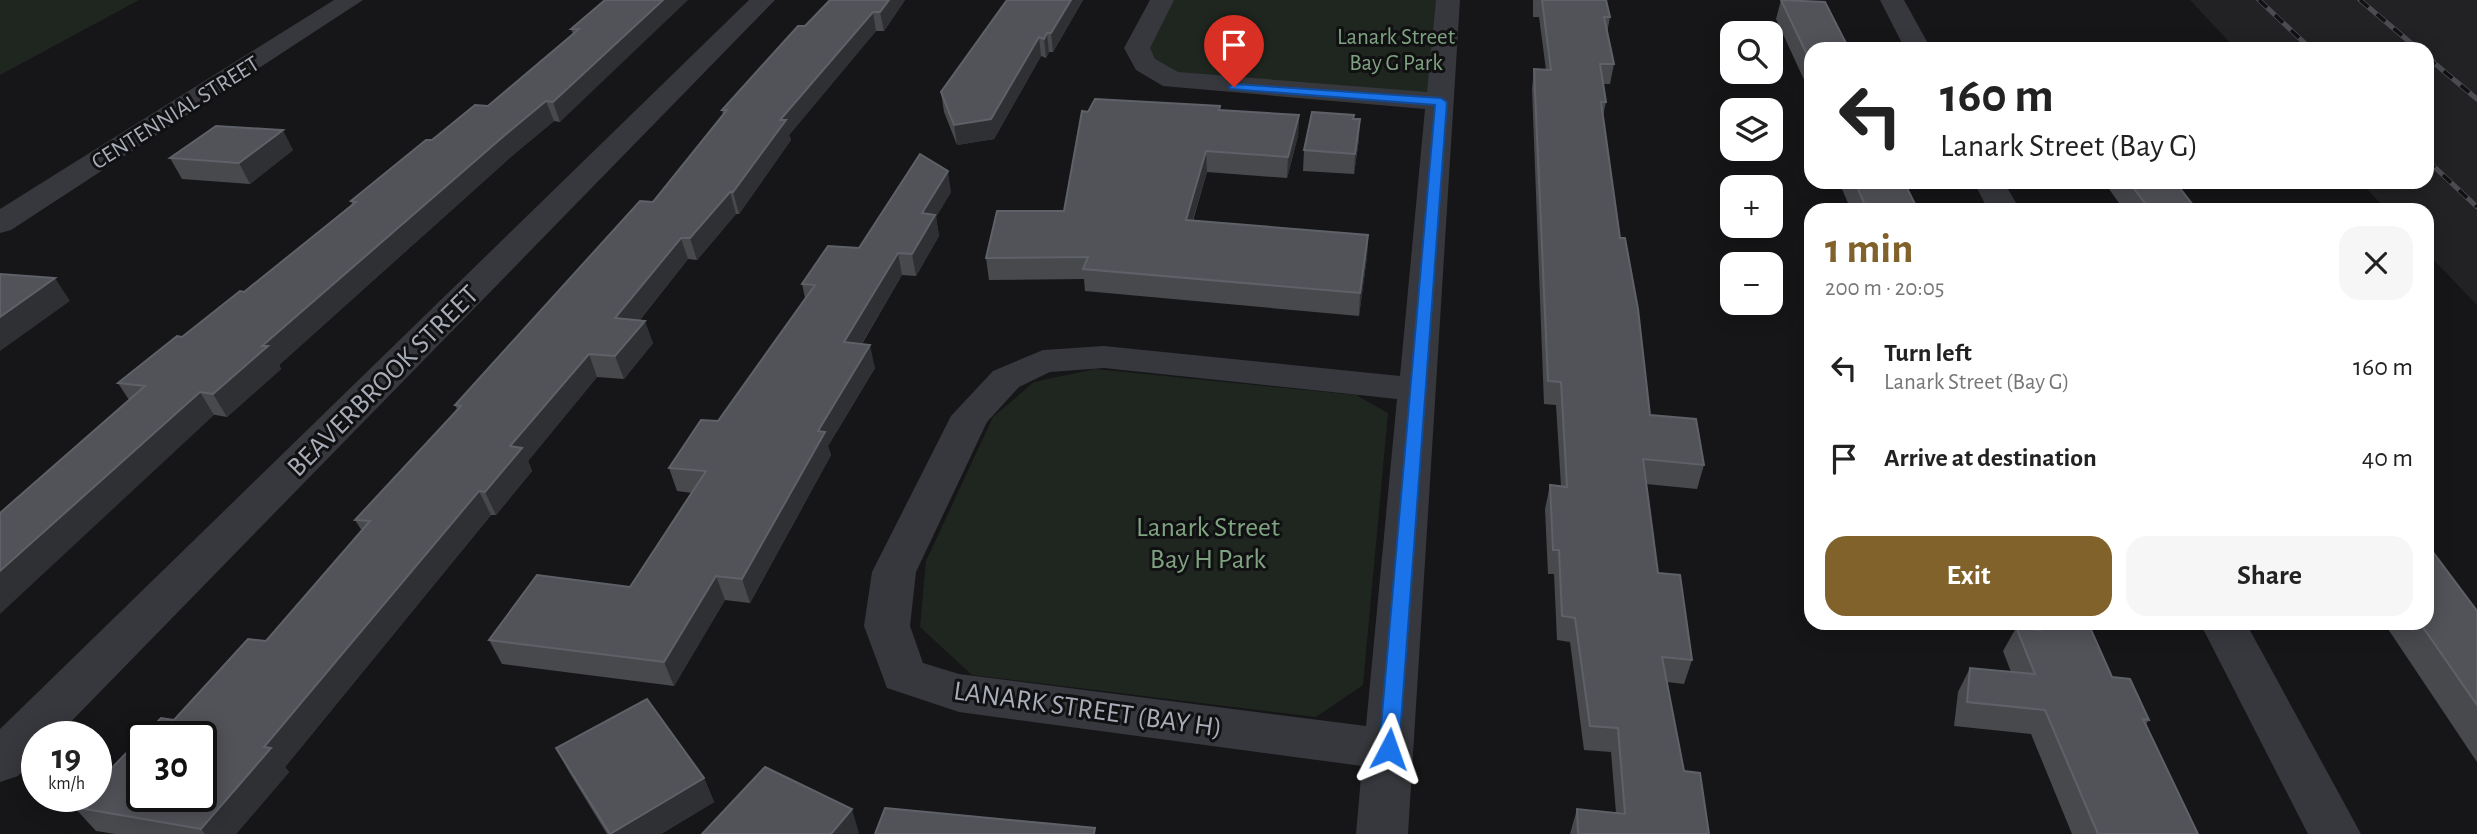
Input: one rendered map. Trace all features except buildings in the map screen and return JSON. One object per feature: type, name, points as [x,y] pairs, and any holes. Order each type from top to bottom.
[{"type":"street","name":"CENTENNIAL STREET","points":[[0,223],[351,0]]},
{"type":"street","name":"BEAVERBROOK STREET","points":[[0,761],[763,0]]},
{"type":"street","points":[[1161,0],[1137,48],[1140,61],[1150,70],[1173,80],[1441,102]]},
{"type":"street","points":[[1382,834],[1448,0]]},
{"type":"street","points":[[1892,0],[1914,42]]},
{"type":"street","name":"LANARK STREET (BAY H)","points":[[1389,749],[960,693],[904,674],[887,626],[894,572],[970,416],[1006,379],[1043,362],[1104,356],[1416,389]]},
{"type":"street","points":[[2227,630],[2335,834]]},
{"type":"shaded area","points":[[2190,0],[2477,0],[2477,305],[2434,260],[2434,203],[2380,203],[2367,189],[2434,189],[2434,42],[2229,42]]},
{"type":"green space","points":[[0,0],[139,0],[0,75]]},
{"type":"green space","name":"Lanark Street Bay G Park","points":[[1162,0],[1448,0],[1441,102],[1209,85],[1140,60]]},
{"type":"green space","name":"Lanark Street Bay H Park","points":[[1095,369],[1356,395],[1388,413],[1363,685],[1316,717],[972,675],[920,627],[926,561],[993,417],[1034,382]]},
{"type":"railway","points":[[2259,0],[2304,42]]},
{"type":"railway","points":[[2360,0],[2410,42]]},
{"type":"railway","points":[[2434,63],[2477,99]]},
{"type":"railway","points":[[2434,167],[2477,207]]},
{"type":"route","points":[[1234,87],[1441,102],[1389,749]]}]
